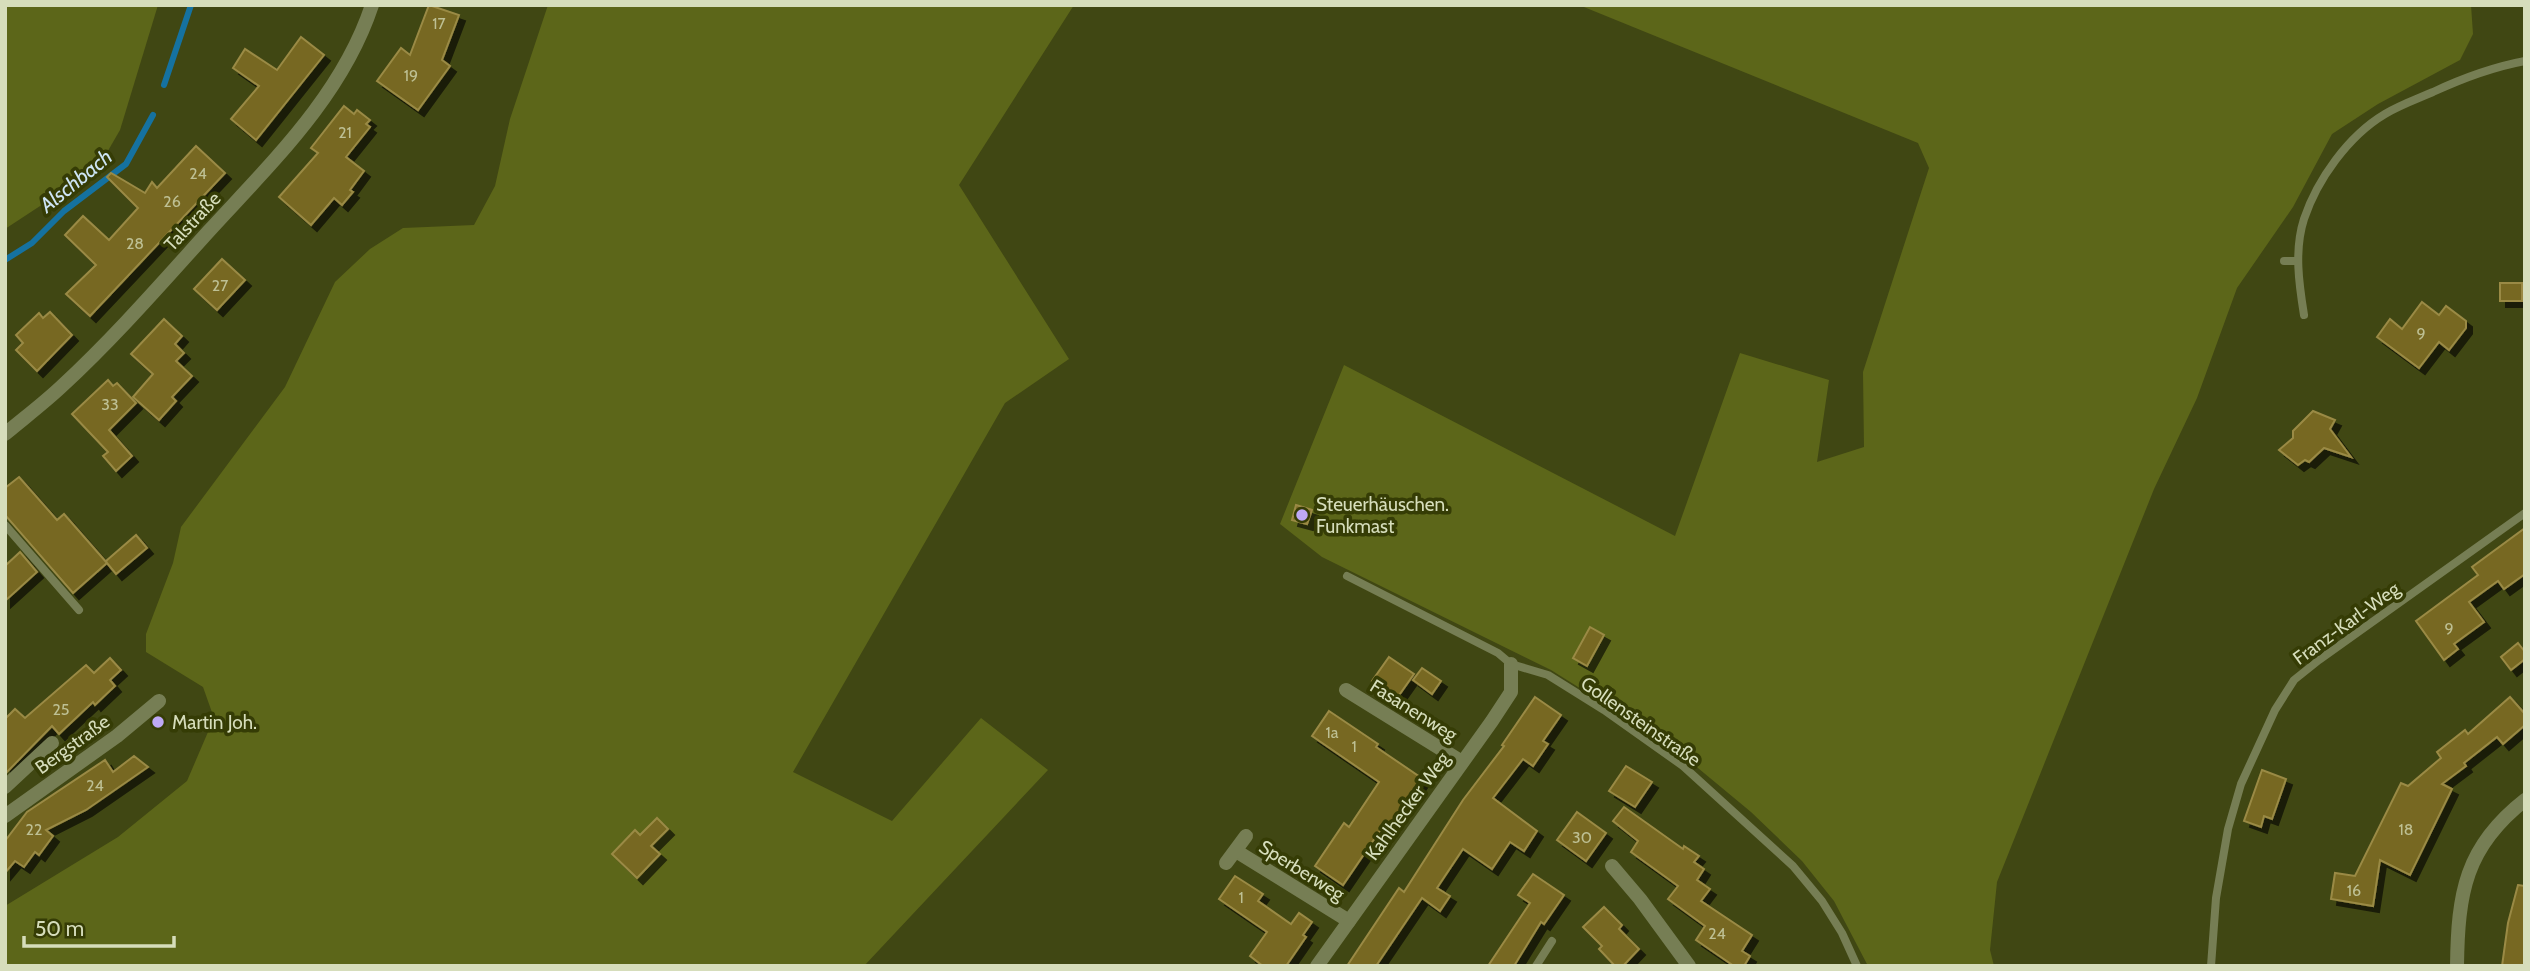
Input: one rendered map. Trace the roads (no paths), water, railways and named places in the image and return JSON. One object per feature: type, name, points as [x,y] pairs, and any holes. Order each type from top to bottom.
[{"type":"street","name":"Talstraße","points":[[5,434],[62,386],[100,348],[295,136],[325,99],[348,61],[372,5]]},
{"type":"street","name":"Kahlhecker Weg","points":[[1317,966],[1511,692],[1511,664]]},
{"type":"street","name":"Fasanenweg","points":[[1346,690],[1462,762]]},
{"type":"street","name":"Bergstraße","points":[[5,816],[117,736],[159,701]]},
{"type":"street","name":"Bergstraße","points":[[5,787],[52,743]]},
{"type":"street","points":[[2457,966],[2458,916],[2475,856],[2491,831],[2525,800]]},
{"type":"street","name":"Sperberweg","points":[[1226,863],[1246,835]]},
{"type":"street","name":"Sperberweg","points":[[1236,851],[1349,921]]},
{"type":"street","points":[[1612,866],[1689,966]]},
{"type":"lane","points":[[2304,315],[2297,261],[2304,220],[2323,179],[2344,151],[2362,131],[2384,115],[2461,79],[2525,61]]},
{"type":"lane","points":[[2284,261],[2297,261]]},
{"type":"lane","name":"Franz-Karl-Weg","points":[[2211,966],[2216,898],[2228,829],[2241,784],[2275,710],[2294,680],[2525,513]]},
{"type":"lane","points":[[5,525],[79,610]]},
{"type":"lane","name":"Gollensteinstraße","points":[[1347,576],[1498,653],[1511,664],[1548,675],[1604,710],[1683,766],[1793,866],[1822,901],[1842,933],[1857,966]]},
{"type":"lane","points":[[1536,966],[1552,941]]},
{"type":"waterway","name":"Alschbach","points":[[164,85],[191,5]]},
{"type":"waterway","name":"Alschbach","points":[[5,260],[32,243],[64,211],[126,164],[153,115]]},
{"type":"place","name":"Steuerhäuschen. Funkmast","points":[[1302,515]]},
{"type":"place","name":"Martin Joh.","points":[[158,722]]}]
